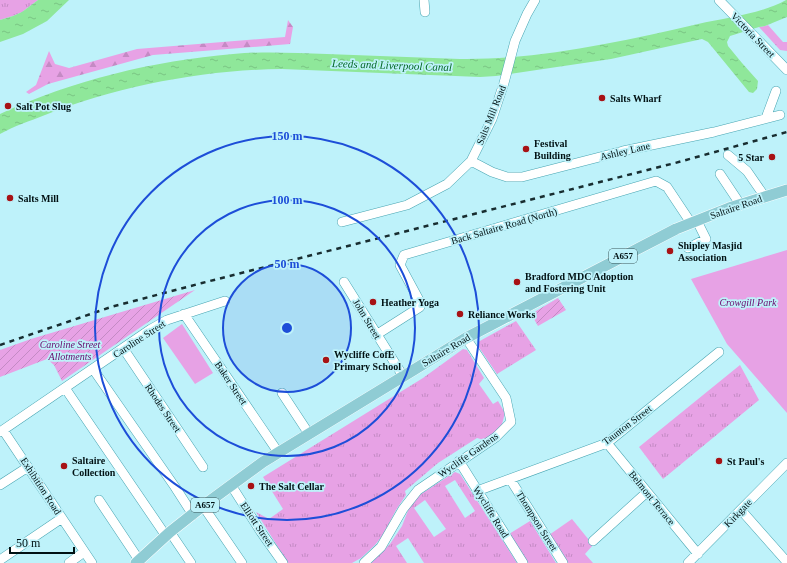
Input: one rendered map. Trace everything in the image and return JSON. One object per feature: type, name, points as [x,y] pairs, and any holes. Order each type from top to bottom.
[{"type":"main road","name":"Saltaire Road","points":[[138,561],[168,534],[203,506],[278,452],[466,338],[639,248],[694,222],[740,204],[787,190]]},
{"type":"street","points":[[424,0],[424,12]]},
{"type":"street","name":"Salts Mill Road","points":[[342,222],[407,205],[447,184],[471,161],[492,119],[504,83],[515,41],[535,0]]},
{"type":"street","name":"Victoria Street","points":[[722,3],[787,70]]},
{"type":"street","points":[[766,118],[776,91]]},
{"type":"street","name":"Ashley Lane","points":[[471,161],[492,172],[507,177],[522,177],[623,151],[714,132],[780,115]]},
{"type":"street","points":[[728,155],[747,171],[765,197]]},
{"type":"street","points":[[720,174],[740,204]]},
{"type":"street","name":"Back Saltaire Road (North)","points":[[376,334],[420,307],[420,302],[400,265],[404,255],[656,181],[667,187],[694,222]]},
{"type":"street","points":[[688,248],[706,239],[694,222]]},
{"type":"street","name":"John Street","points":[[344,282],[403,376]]},
{"type":"street","name":"Caroline Street","points":[[2,431],[123,348],[167,320],[225,301]]},
{"type":"street","name":"Baker Street","points":[[184,314],[278,452]]},
{"type":"street","name":"Wycliffe Gardens","points":[[364,563],[381,547],[403,509],[418,490],[496,437],[511,422],[506,398],[466,338]]},
{"type":"street","name":"Rhodes Street","points":[[123,348],[203,467]]},
{"type":"street","name":"Taunton Street","points":[[477,491],[607,443],[719,352]]},
{"type":"street","points":[[93,369],[175,487],[192,515]]},
{"type":"street","points":[[64,388],[168,534],[191,563]]},
{"type":"street","points":[[282,393],[308,434]]},
{"type":"street","name":"Exhibition Road","points":[[2,431],[28,467],[92,563]]},
{"type":"street","name":"Belmont Terrace","points":[[607,443],[698,554]]},
{"type":"street","name":"Wycliffe Road","points":[[459,461],[523,563]]},
{"type":"street","name":"Kirkgate","points":[[688,563],[787,463]]},
{"type":"street","points":[[0,485],[28,467]]},
{"type":"street","name":"Thompson Street","points":[[510,478],[563,563]]},
{"type":"street","name":"Elliott Street","points":[[231,485],[283,563]]},
{"type":"street","points":[[593,540],[647,492]]},
{"type":"street","points":[[99,500],[138,561]]},
{"type":"street","points":[[203,506],[242,563]]},
{"type":"street","points":[[740,510],[787,562]]},
{"type":"street","points":[[0,560],[62,518]]},
{"type":"street","points":[[69,563],[84,552]]},
{"type":"green space","points":[[0,0],[38,0],[22,12],[0,20]]},
{"type":"green space","points":[[288,20],[293,27],[290,44],[153,55],[48,84],[29,94],[26,92],[36,85],[49,51],[55,64],[69,68],[137,49],[285,37]]},
{"type":"green space","points":[[768,25],[783,42],[787,42],[787,51],[780,50],[759,27]]},
{"type":"green space","name":"Crowgill Park","points":[[787,250],[787,413],[727,344],[691,279]]},
{"type":"green space","name":"Caroline Street Allotments","points":[[195,290],[62,381],[54,365],[47,359],[0,377],[0,350],[31,339]]},
{"type":"green space","points":[[558,298],[566,310],[538,326],[531,314]]},
{"type":"green space","points":[[516,321],[536,350],[497,374],[478,346],[478,342]]},
{"type":"green space","points":[[182,324],[213,373],[195,384],[163,338]]},
{"type":"green space","points":[[463,349],[467,350],[484,378],[479,384],[493,404],[498,401],[505,413],[501,428],[484,440],[477,438],[438,463],[405,491],[406,495],[383,535],[361,558],[352,563],[288,563],[256,512],[269,519],[283,509],[263,477],[423,378]]},
{"type":"green space","points":[[740,365],[759,400],[663,479],[639,447]]},
{"type":"green space","points":[[455,472],[460,474],[517,563],[424,563],[408,538],[396,546],[407,563],[371,563],[390,544],[402,526],[409,508],[418,496]],"holes":[[[455,480],[475,511],[465,518],[445,486]],[[425,500],[446,529],[434,537],[414,508]]]},
{"type":"green space","points":[[572,519],[593,545],[585,554],[593,563],[567,563],[549,535]]},
{"type":"green space","points":[[530,521],[556,563],[528,563],[509,534]]},
{"type":"water","points":[[38,0],[69,0],[47,21],[23,34],[0,42],[0,20],[22,12]]},
{"type":"water","name":"Leeds and Liverpool Canal","points":[[786,0],[787,17],[765,26],[730,36],[727,42],[728,46],[758,81],[757,89],[753,93],[749,92],[708,42],[702,39],[611,59],[496,76],[480,77],[282,69],[252,70],[192,76],[132,88],[102,96],[45,115],[0,134],[0,114],[56,91],[143,67],[203,57],[268,52],[460,59],[490,59],[550,53],[639,37],[754,12],[766,9]]},
{"type":"railway","points":[[0,345],[111,307],[675,163],[787,132]]},
{"type":"place","name":"Salts Wharf","points":[[602,98]]},
{"type":"place","name":"Salt Pot Slug","points":[[8,106]]},
{"type":"place","name":"Festival Building","points":[[526,149]]},
{"type":"place","name":"5 Star","points":[[772,157]]},
{"type":"place","name":"Salts Mill","points":[[10,198]]},
{"type":"place","name":"Shipley Masjid Association","points":[[670,251]]},
{"type":"place","name":"Bradford MDC Adoption and Fostering Unit","points":[[517,282]]},
{"type":"place","name":"Heather Yoga","points":[[373,302]]},
{"type":"place","name":"Reliance Works","points":[[460,314]]},
{"type":"place","name":"Wycliffe CofE Primary School","points":[[326,360]]},
{"type":"place","name":"St Paul's","points":[[719,461]]},
{"type":"place","name":"Saltaire Collection","points":[[64,466]]},
{"type":"place","name":"The Salt Cellar","points":[[251,486]]}]
